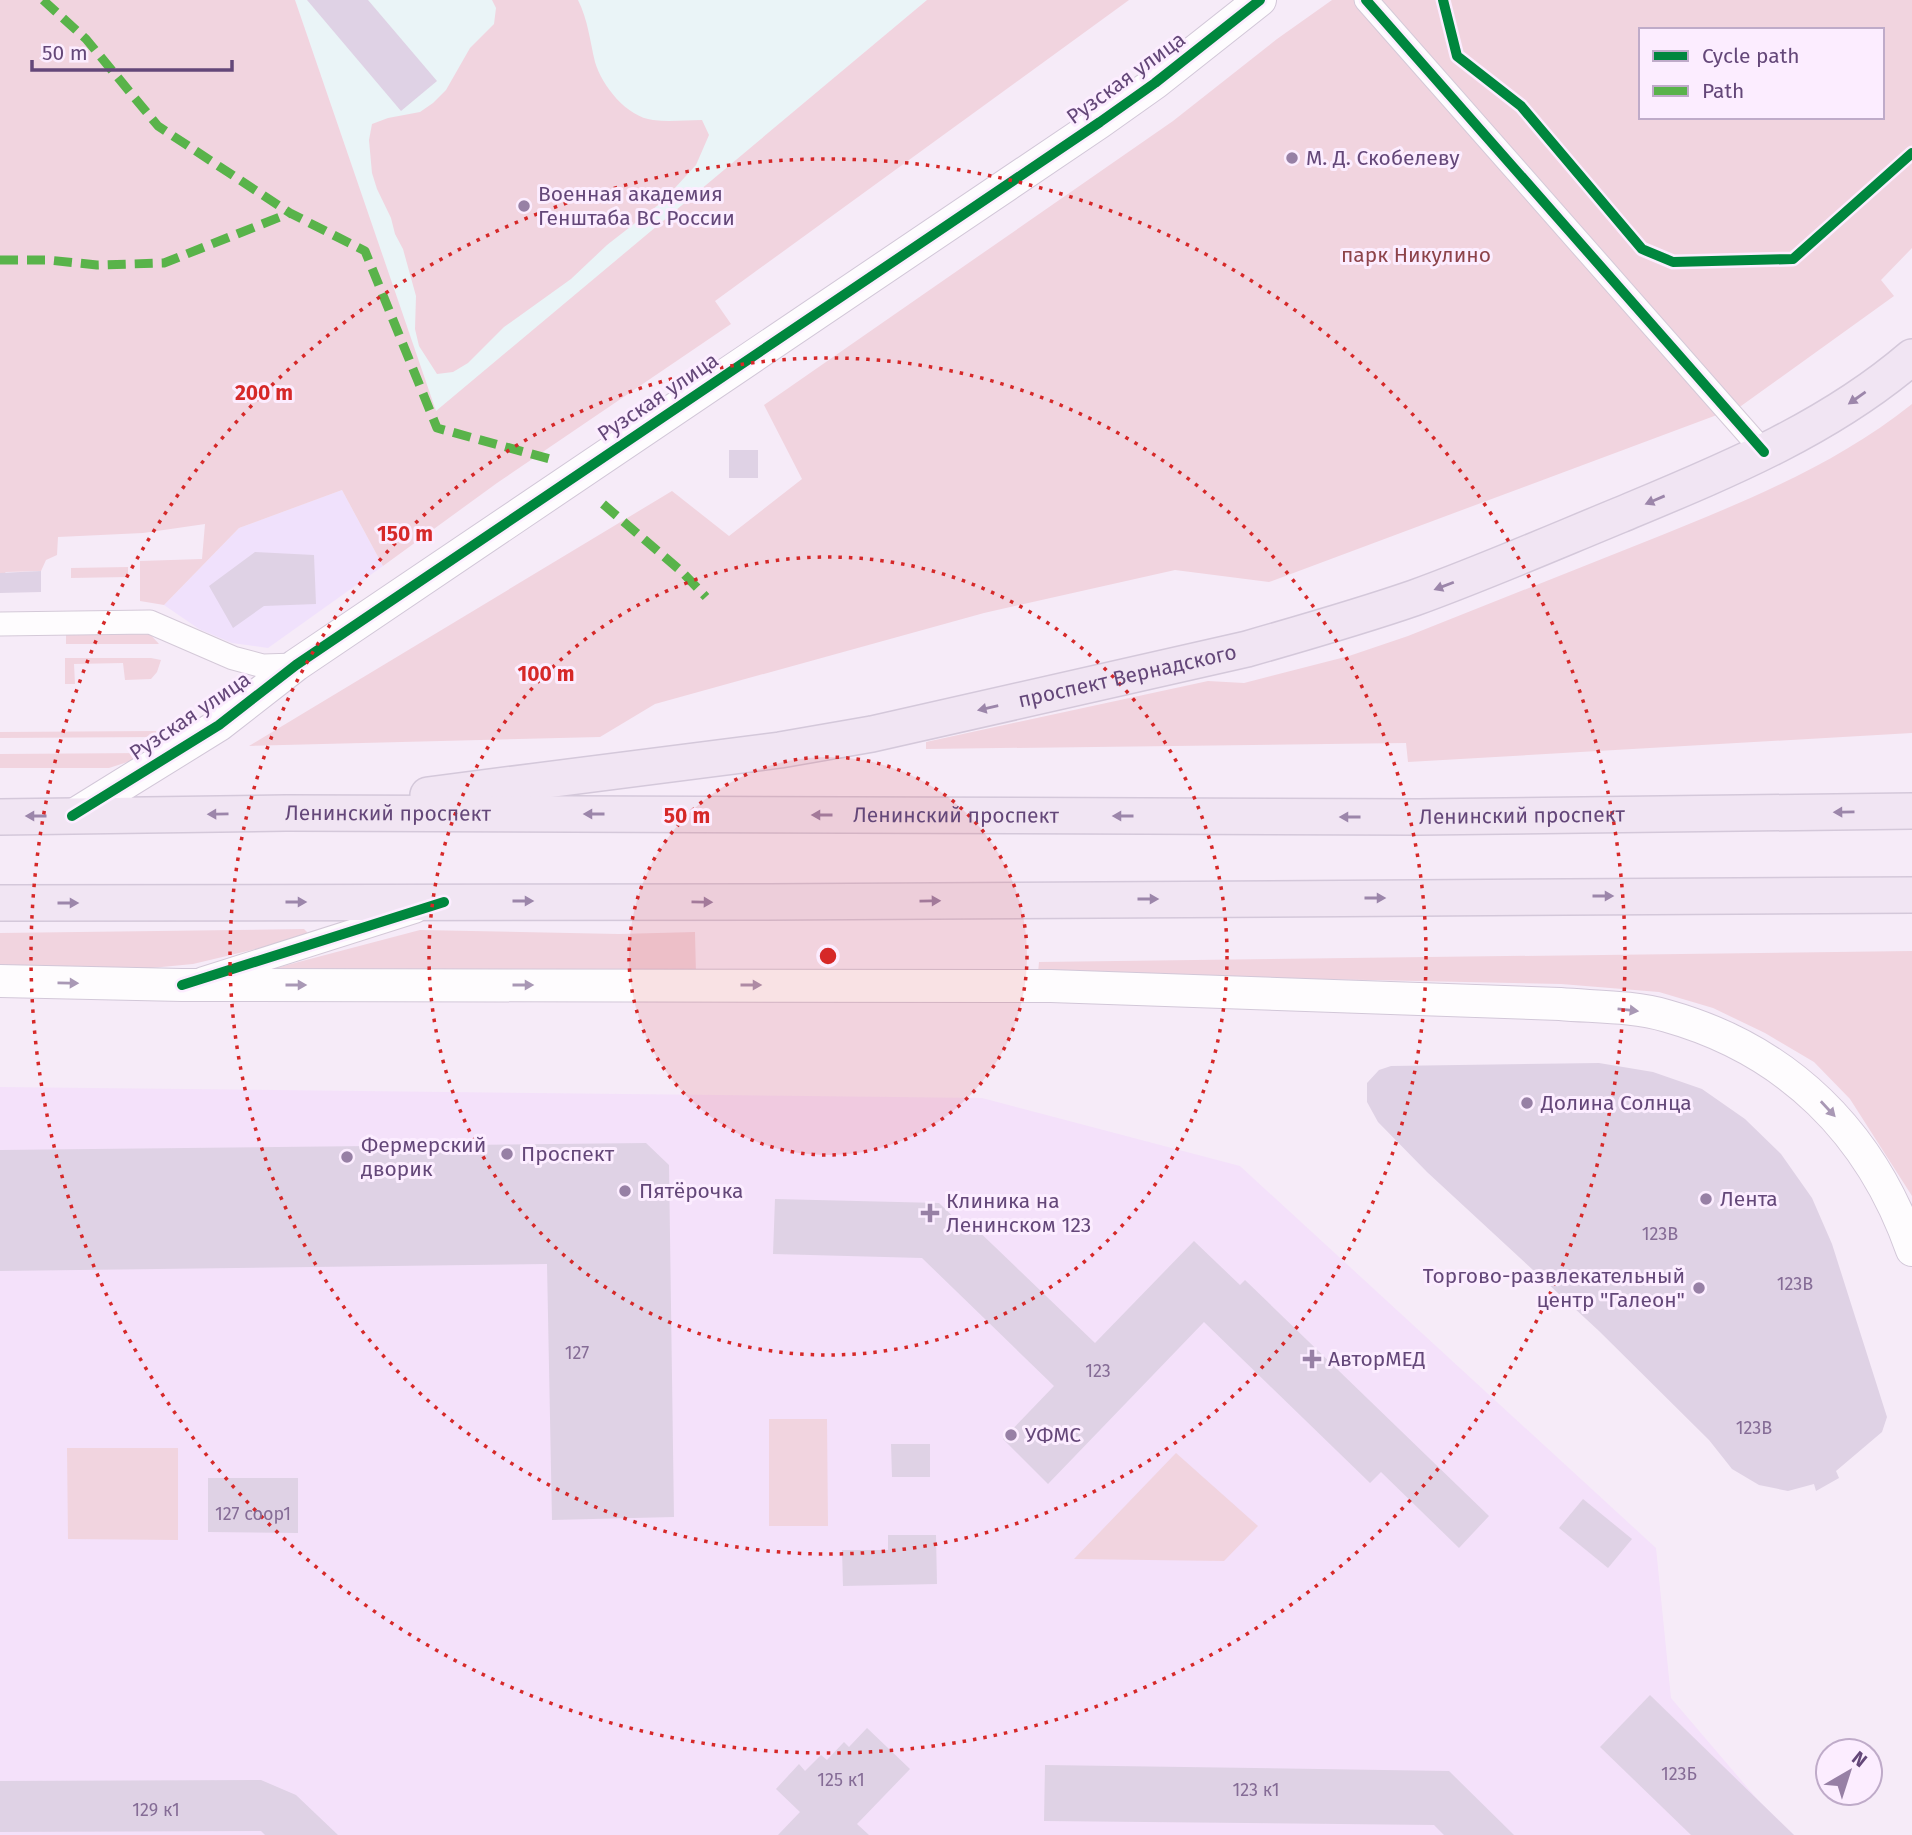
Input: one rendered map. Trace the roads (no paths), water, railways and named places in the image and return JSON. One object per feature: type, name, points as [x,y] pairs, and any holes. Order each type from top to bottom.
[{"type":"main road","name":"Рузская улица","points":[[72,816],[219,725],[296,665],[1089,130],[1155,83],[1259,0]]},
{"type":"main road","name":"проспект Вернадского","points":[[286,813],[780,750],[872,734],[1247,649],[1414,597],[1582,531],[1764,452],[1796,437],[1847,405],[1912,357]]},
{"type":"main road","name":"Ленинский проспект","points":[[0,817],[286,813],[1419,817],[1912,811]]},
{"type":"main road","points":[[1848,895],[1912,880]]},
{"type":"main road","points":[[0,903],[768,902],[1912,895]]},
{"type":"main road","points":[[0,981],[182,985],[1051,986],[1547,1004],[1632,1010],[1664,1015],[1737,1042],[1801,1083],[1850,1134],[1871,1165],[1888,1195],[1912,1250]]},
{"type":"street","points":[[1366,0],[1764,452]]},
{"type":"street","points":[[0,624],[150,622],[233,659],[263,666],[296,665]]},
{"type":"street","points":[[182,985],[444,902]]},
{"type":"place","name":"М. Д. Скобелеву","points":[[1292,158]]},
{"type":"place","name":"Военная академия Генштаба ВС России","points":[[524,206]]},
{"type":"place","name":"Долина Солнца","points":[[1527,1103]]},
{"type":"place","name":"Проспект","points":[[507,1154]]},
{"type":"place","name":"Фермерский дворик","points":[[347,1157]]},
{"type":"place","name":"Пятёрочка","points":[[625,1191]]},
{"type":"place","name":"Лента","points":[[1706,1199]]},
{"type":"place","name":"Клиника на Ленинском 123","points":[[930,1213]]},
{"type":"place","name":"Торгово-развлекательный центр \"Галеон\"","points":[[1699,1288]]},
{"type":"place","name":"АвторМЕД","points":[[1312,1359]]},
{"type":"place","name":"УФМС","points":[[1011,1435]]},
{"type":"park label","name":"парк Никулино","points":[[1416,255]]}]
